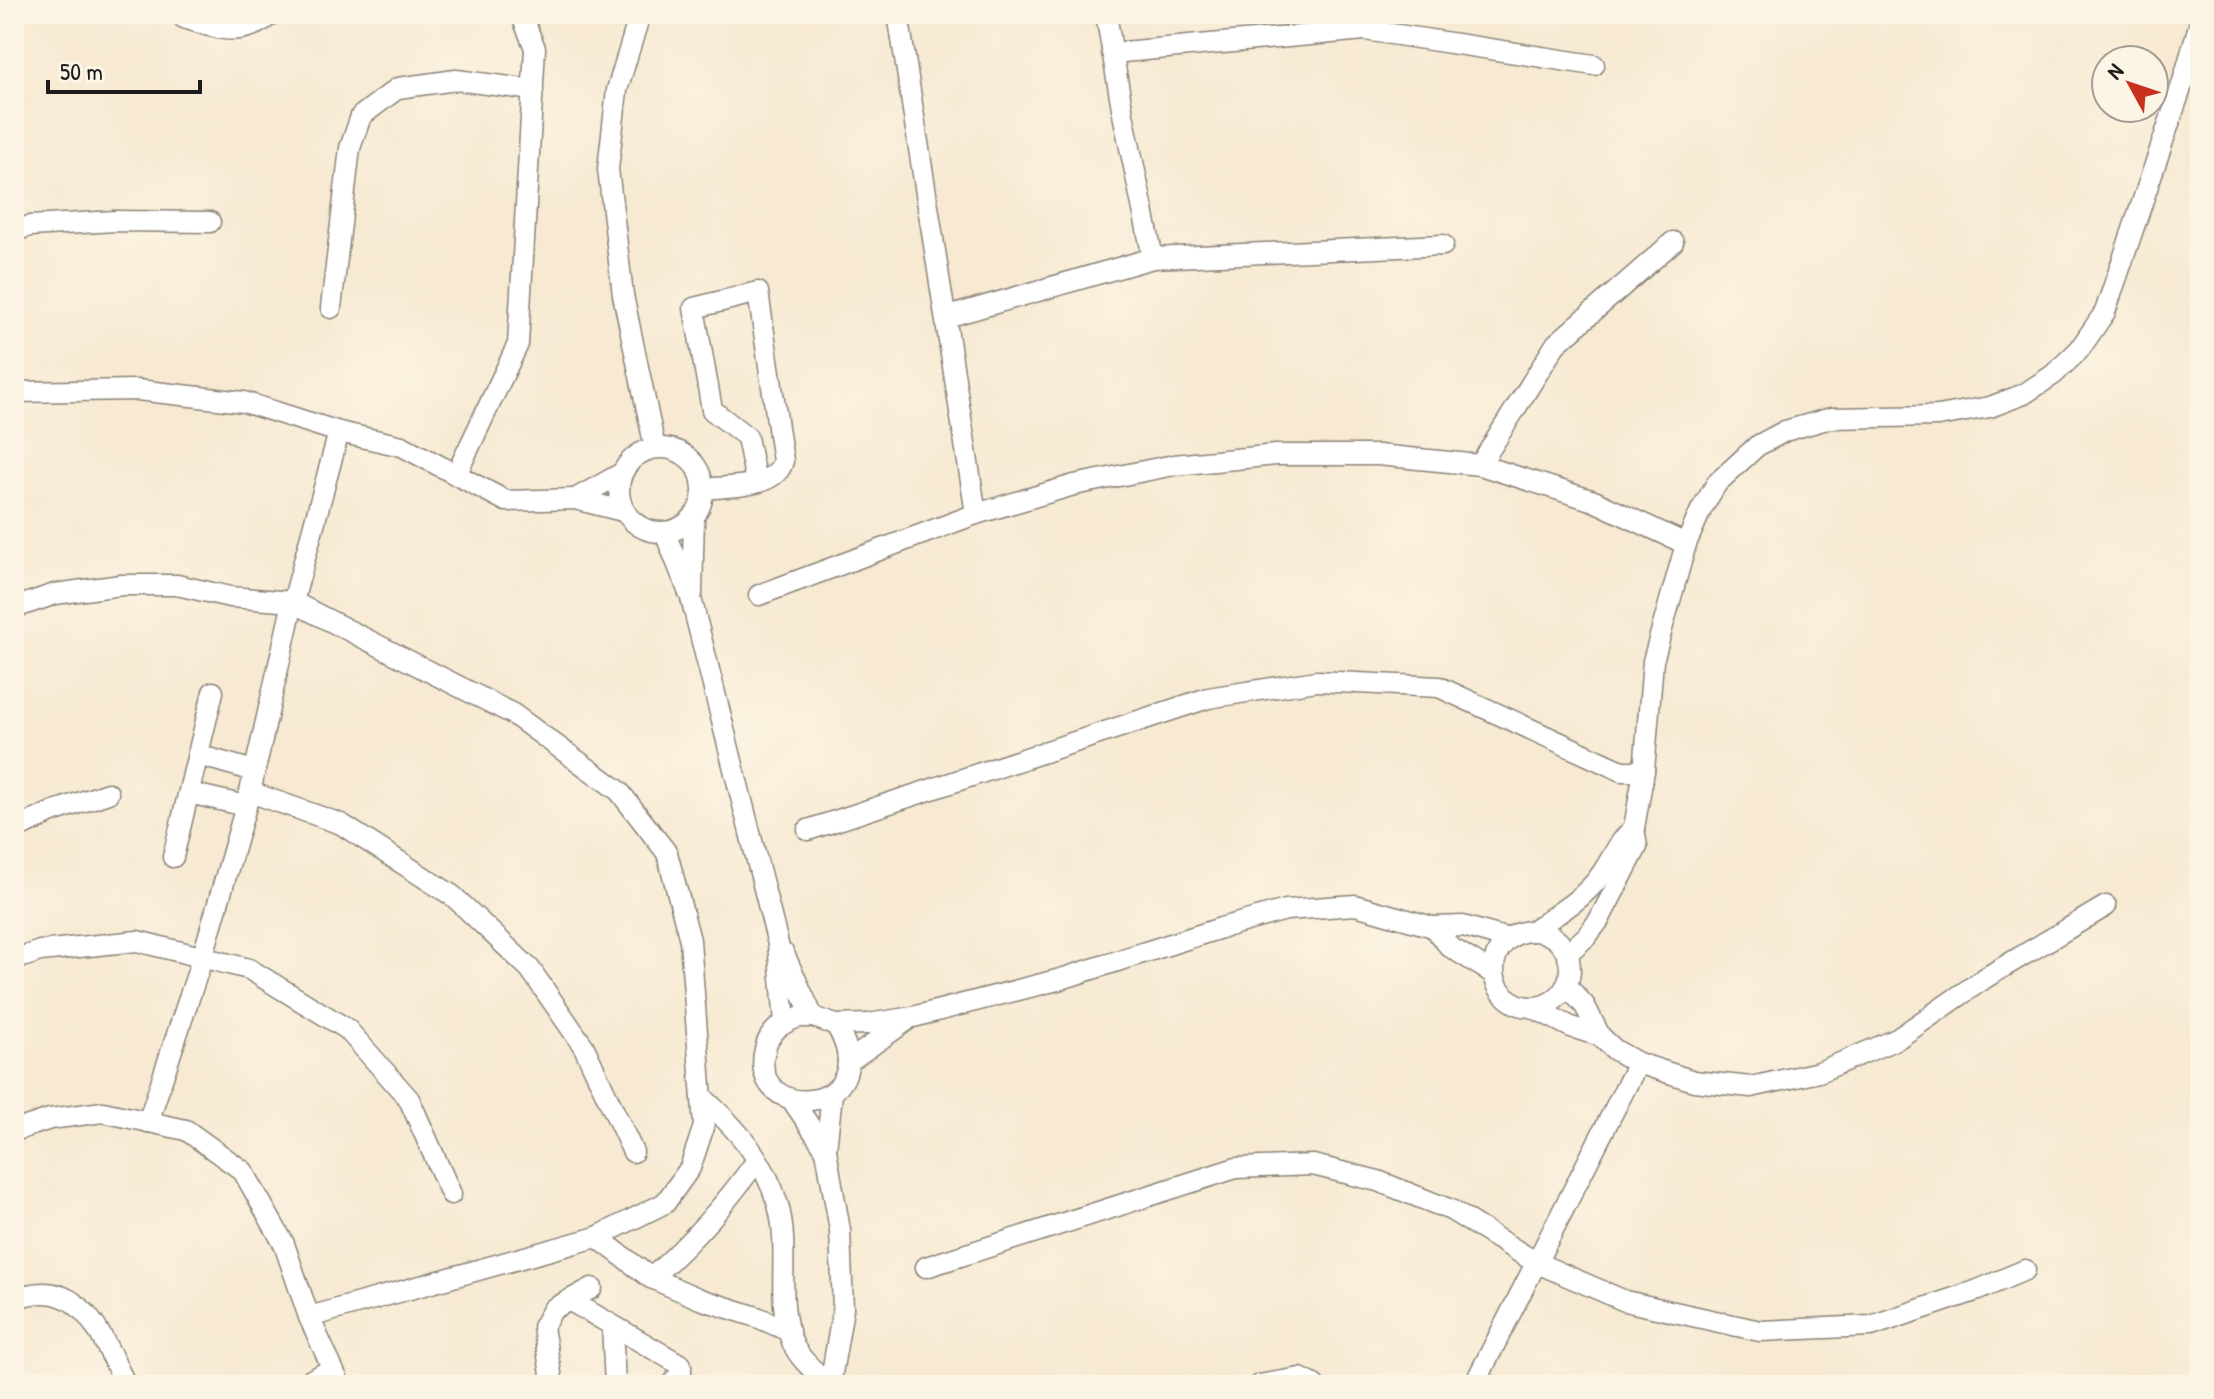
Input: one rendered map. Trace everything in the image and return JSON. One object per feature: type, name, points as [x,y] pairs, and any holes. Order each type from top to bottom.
[{"type":"street","points":[[183,14],[184,18],[224,31],[260,24],[272,14]]},
{"type":"street","points":[[456,475],[518,344],[535,48],[521,14]]},
{"type":"street","points":[[640,14],[617,90],[608,169],[623,295],[655,448]]},
{"type":"street","points":[[898,14],[976,514]]},
{"type":"street","points":[[1106,14],[1153,258]]},
{"type":"street","points":[[1568,953],[1599,920],[1637,847],[1634,828],[1644,771],[1653,661],[1686,544],[1717,483],[1757,446],[1785,431],[1831,418],[1938,416],[1990,407],[2024,394],[2053,375],[2079,350],[2105,312],[2182,85],[2200,22]]},
{"type":"street","points":[[1112,53],[1365,30],[1594,65]]},
{"type":"street","points":[[331,308],[350,148],[361,116],[398,88],[456,80],[533,90]]},
{"type":"street","points":[[14,231],[30,226],[101,222],[210,222]]},
{"type":"street","points":[[1480,465],[1556,344],[1673,242]]},
{"type":"street","points":[[947,317],[1153,258],[1443,245]]},
{"type":"street","points":[[704,489],[756,482],[767,480],[777,475],[783,461],[758,292],[694,308],[712,410],[747,437],[756,482]]},
{"type":"street","points":[[14,392],[137,390],[244,402],[339,432],[402,446],[506,501],[575,499],[623,511]]},
{"type":"street","points":[[148,1122],[202,959],[248,799],[293,602],[339,432]]},
{"type":"street","points":[[655,448],[670,449],[694,463],[704,489],[702,503],[686,525],[665,533],[646,530],[623,511],[619,487],[622,473],[630,461],[642,452],[655,448]]},
{"type":"street","points":[[759,595],[976,514],[1074,485],[1174,465],[1276,455],[1378,455],[1480,465],[1594,501],[1686,544]]},
{"type":"street","points":[[575,499],[622,473]]},
{"type":"street","points":[[691,598],[694,517]]},
{"type":"street","points":[[665,533],[691,598],[778,944],[785,1022]]},
{"type":"street","points":[[14,608],[55,594],[121,585],[177,585],[230,597],[293,602],[513,714],[619,791],[667,853],[690,940],[704,1126],[690,1168],[665,1203],[597,1237],[309,1317]]},
{"type":"street","points":[[808,830],[1208,698],[1317,681],[1439,687],[1622,771],[1644,771]]},
{"type":"street","points":[[173,857],[213,692]]},
{"type":"street","points":[[198,755],[254,771]]},
{"type":"street","points":[[14,830],[52,812],[108,793]]},
{"type":"street","points":[[189,793],[248,799],[341,824],[453,896],[530,969],[584,1047],[633,1152]]},
{"type":"street","points":[[1600,1036],[1507,999],[1498,987],[1494,974],[1497,954],[1509,939],[1532,931],[1582,896],[1598,879],[1618,842],[1634,828]]},
{"type":"street","points":[[836,1025],[847,1046],[848,1062],[844,1080],[832,1094],[820,1100],[806,1103],[779,1094],[764,1070],[763,1056],[766,1042],[774,1030],[785,1022],[799,1017],[813,1017],[836,1025],[868,1024],[913,1017],[1061,979],[1286,910],[1355,905],[1433,927],[1463,926],[1509,939]]},
{"type":"street","points":[[1567,986],[1585,1006],[1600,1036],[1615,1050],[1638,1063],[1694,1081],[1751,1087],[1819,1072],[1897,1039],[1985,978],[2106,906]]},
{"type":"street","points":[[1433,927],[1450,947],[1494,974]]},
{"type":"street","points":[[1532,931],[1547,933],[1559,941],[1568,953],[1571,970],[1567,986],[1559,997],[1547,1005],[1534,1008]]},
{"type":"street","points":[[14,960],[40,951],[137,941],[249,969],[347,1029],[409,1099],[451,1194]]},
{"type":"street","points":[[778,944],[813,1017]]},
{"type":"street","points":[[848,1062],[913,1017]]},
{"type":"street","points":[[1474,1385],[1638,1063]]},
{"type":"street","points":[[830,1385],[843,1309],[840,1230],[826,1150],[832,1094]]},
{"type":"street","points":[[702,1097],[736,1128],[757,1160],[778,1206],[784,1242],[782,1309],[793,1345],[830,1385]]},
{"type":"street","points":[[792,1100],[826,1150]]},
{"type":"street","points":[[14,1131],[50,1119],[103,1112],[186,1130],[243,1171],[284,1244],[309,1317],[335,1378],[301,1385]]},
{"type":"street","points":[[651,1278],[687,1247],[757,1160]]},
{"type":"street","points":[[926,1267],[1236,1168],[1313,1165],[1378,1181],[1451,1210],[1535,1262],[1625,1301],[1760,1331],[1871,1326],[1978,1290],[2025,1270]]},
{"type":"street","points":[[597,1237],[651,1278],[789,1331]]},
{"type":"street","points":[[553,1385],[543,1327],[553,1309],[592,1288]]},
{"type":"street","points":[[14,1299],[35,1291],[67,1296],[98,1326],[126,1385]]},
{"type":"street","points":[[569,1300],[681,1365],[681,1373],[672,1385]]},
{"type":"street","points":[[612,1325],[615,1385]]},
{"type":"street","points":[[1259,1385],[1300,1378],[1314,1385]]}]
